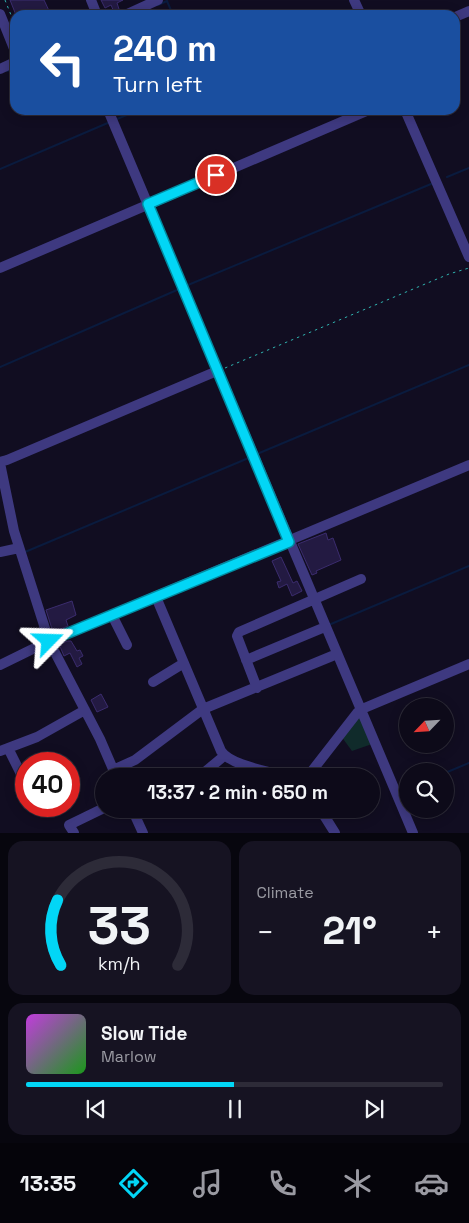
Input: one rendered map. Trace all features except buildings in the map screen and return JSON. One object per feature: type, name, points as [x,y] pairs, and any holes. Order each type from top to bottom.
[{"type":"street","points":[[136,10],[158,0]]},
{"type":"street","points":[[0,14],[10,39]]},
{"type":"street","points":[[110,115],[313,600],[362,709],[413,833]]},
{"type":"street","points":[[0,268],[358,115]]},
{"type":"street","points":[[407,115],[469,256]]},
{"type":"street","points":[[113,768],[49,641],[19,548],[0,462],[217,371]]},
{"type":"street","points":[[0,665],[49,641],[469,465]]},
{"type":"street","points":[[0,552],[19,548]]},
{"type":"street","points":[[257,688],[237,636],[239,632],[361,579]]},
{"type":"street","points":[[156,597],[224,756],[257,768]]},
{"type":"street","points":[[112,615],[127,645]]},
{"type":"street","points":[[246,660],[325,627]]},
{"type":"street","points":[[123,768],[203,709],[337,654]]},
{"type":"street","points":[[152,682],[184,663]]},
{"type":"street","points":[[314,768],[362,709],[469,664]]},
{"type":"street","points":[[15,767],[4,750],[37,737],[85,710]]},
{"type":"street","points":[[210,768],[224,756]]},
{"type":"street","points":[[74,833],[69,825],[95,812]]},
{"type":"street","points":[[137,818],[143,833]]},
{"type":"street","points":[[326,818],[335,833]]},
{"type":"path","points":[[5,0],[10,12]]},
{"type":"path","points":[[217,371],[450,274],[469,268]]},
{"type":"green space","points":[[360,715],[372,744],[352,751],[341,736]]},
{"type":"waterway","points":[[158,5],[167,1],[171,10]]},
{"type":"waterway","points":[[117,119],[127,115]]},
{"type":"waterway","points":[[0,169],[110,122]]},
{"type":"waterway","points":[[447,177],[469,168]]},
{"type":"waterway","points":[[188,285],[431,184]]},
{"type":"waterway","points":[[0,367],[177,290]]},
{"type":"waterway","points":[[257,454],[469,365]]},
{"type":"waterway","points":[[25,552],[251,457]]},
{"type":"waterway","points":[[331,624],[469,566]]},
{"type":"waterway","points":[[454,769],[469,763]]},
{"type":"route","points":[[49,641],[289,542],[148,204],[216,175]]}]
